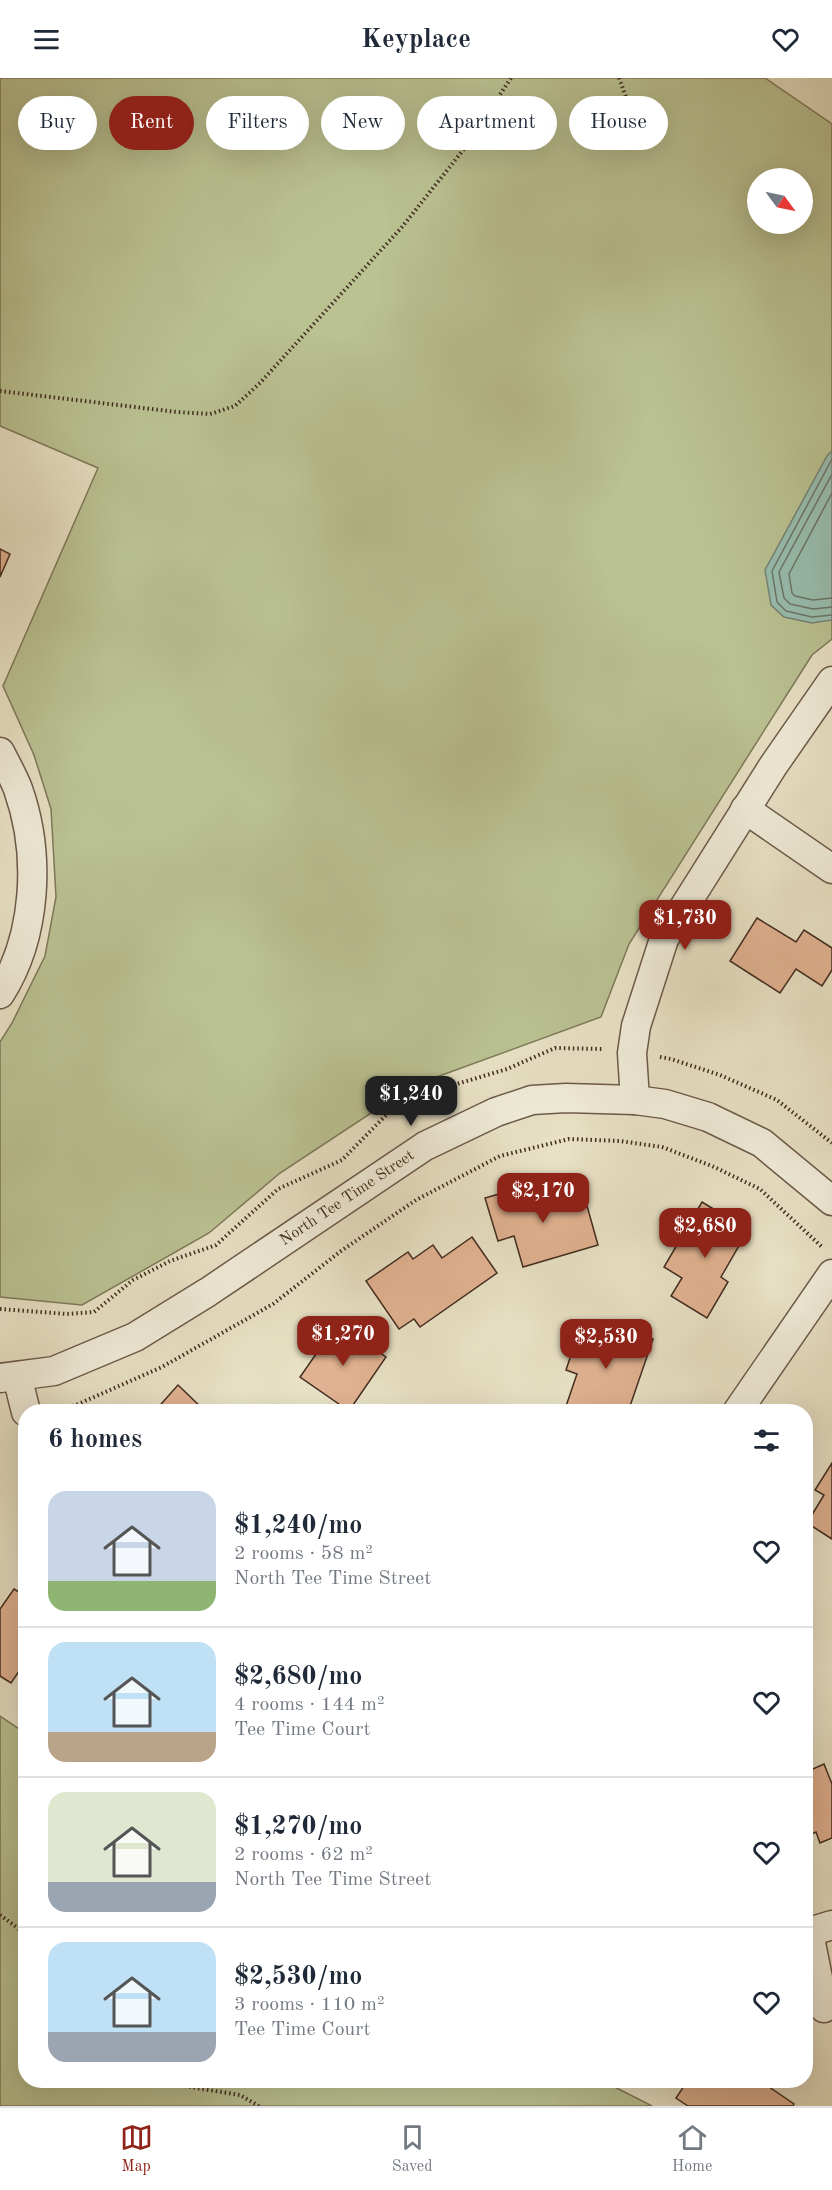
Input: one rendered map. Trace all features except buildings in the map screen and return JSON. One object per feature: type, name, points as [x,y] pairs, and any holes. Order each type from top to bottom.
[{"type":"street","points":[[635,1100],[632,1053],[636,1026],[664,939],[745,809],[832,681]]},
{"type":"street","points":[[0,752],[18,789],[31,841],[31,902],[21,950],[0,994]]},
{"type":"street","points":[[745,809],[832,869]]},
{"type":"street","name":"North Tee Time Street","points":[[8,1377],[54,1371],[135,1337],[208,1292],[425,1146],[496,1112],[532,1100],[567,1098],[635,1100],[665,1104],[708,1117],[762,1143],[832,1201]]},
{"type":"street","points":[[742,1404],[829,1262]]},
{"type":"street","points":[[8,1377],[22,1404]]},
{"type":"street","points":[[816,1930],[824,2008]]},
{"type":"path","points":[[0,391],[177,412],[210,414],[235,406],[260,382],[402,228],[487,120],[495,102],[511,78]]},
{"type":"path","points":[[619,78],[626,96]]},
{"type":"path","points":[[78,1404],[162,1367],[273,1304],[341,1251],[416,1200],[500,1156],[569,1139],[620,1141],[662,1147],[712,1166],[760,1189],[829,1262]]},
{"type":"path","points":[[0,1915],[18,1928]]},
{"type":"path","points":[[196,2088],[240,2095],[259,2106]]},
{"type":"shaded area","points":[[0,78],[765,78],[832,124],[832,639],[812,655],[629,944],[601,1017],[412,1086],[280,1173],[209,1233],[82,1305],[0,1297],[0,1042],[12,1023],[45,956],[56,897],[51,809],[34,755],[3,686],[98,468],[0,426]]},
{"type":"shaded area","points":[[0,1716],[18,1728],[18,2088],[617,2088],[652,2106],[0,2106]]},
{"type":"water","points":[[832,451],[832,620],[812,623],[784,617],[771,605],[765,570],[827,456]]}]
